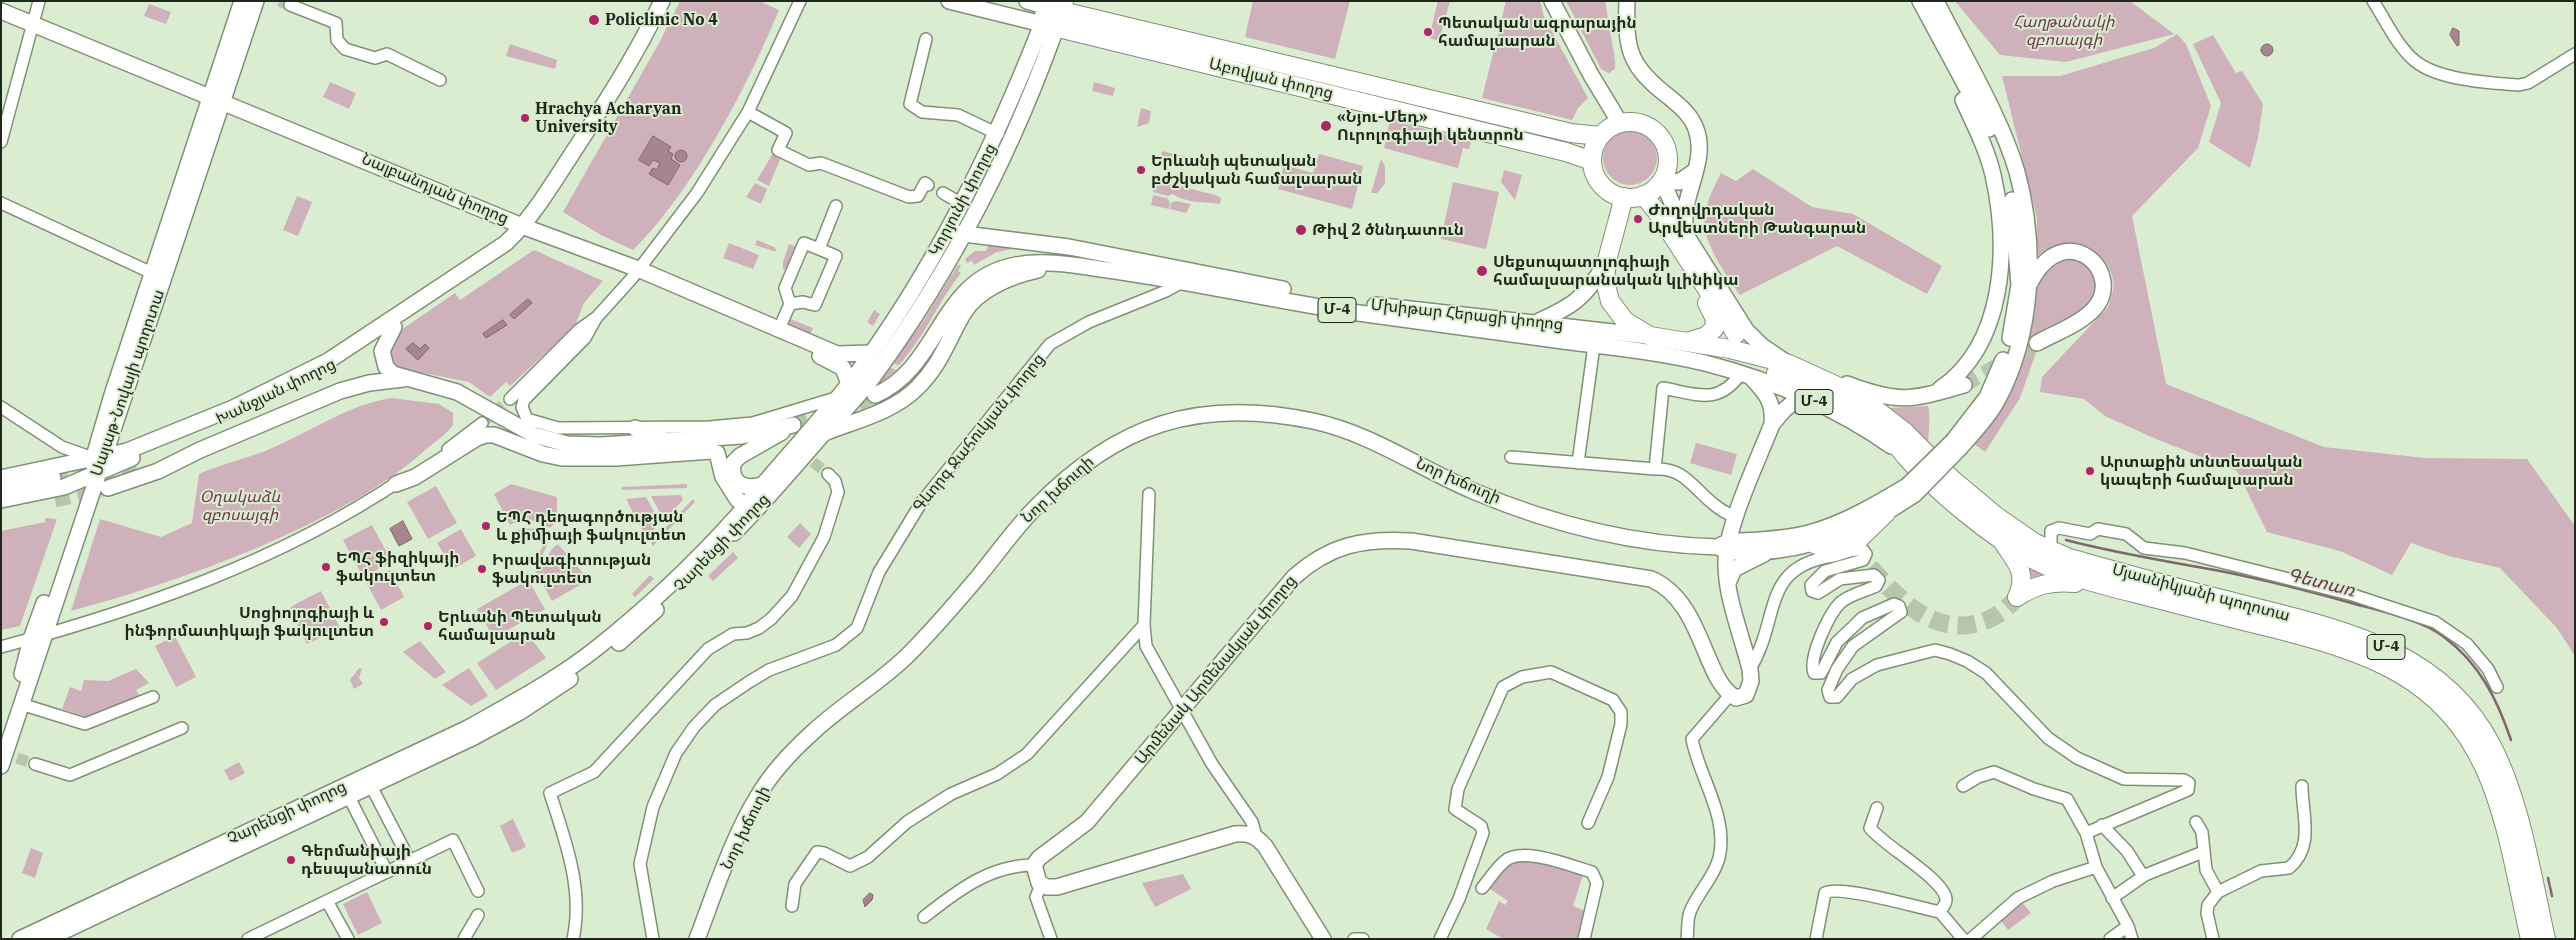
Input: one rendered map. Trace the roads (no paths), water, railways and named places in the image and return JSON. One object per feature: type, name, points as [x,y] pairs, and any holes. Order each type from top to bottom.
[{"type":"highway","name":"Աբովյան փողոց","points":[[1053,12],[1391,100],[1592,161]]},
{"type":"highway","name":"Աբովյան փողոց","points":[[1391,100],[1571,133],[1600,136]]},
{"type":"highway","points":[[1636,122],[1646,125],[1662,140],[1668,160],[1662,180],[1643,196],[1624,197],[1611,192],[1600,183],[1595,175],[1592,161],[1595,145],[1600,136],[1609,128],[1620,123],[1636,122]]},
{"type":"highway","points":[[1643,196],[1657,212],[1685,255],[1733,342]]},
{"type":"highway","points":[[1624,197],[1607,260],[1605,281],[1610,301],[1625,320],[1650,336]]},
{"type":"highway","points":[[1685,255],[1689,272],[1716,322],[1709,334],[1686,341]]},
{"type":"highway","name":"Մխիթար Հերացի փողոց","points":[[1650,336],[1686,341],[1733,342]]},
{"type":"highway","name":"Մյասնիկյանի պողոտա","points":[[1733,342],[1783,369],[1869,402],[1905,432],[1953,480],[1996,516],[2030,540],[2051,551],[2069,558],[2354,634],[2394,650],[2438,680],[2458,698],[2476,720],[2503,767],[2546,939]]},
{"type":"highway","points":[[1783,369],[1866,415],[1892,436],[1906,457]]},
{"type":"highway","name":"Մյասնիկյանի պողոտա","points":[[1906,457],[1963,511],[2001,540],[2046,566],[2099,584],[2345,648],[2387,665],[2431,696],[2462,729],[2484,766],[2496,799],[2530,939]]},
{"type":"highway","points":[[1816,545],[1851,544],[1886,512]]},
{"type":"highway","points":[[2001,540],[2021,573],[2022,586],[2017,597],[2047,582],[2099,584]]},
{"type":"main road","name":"Սայաթ-Նովայի պողոտա","points":[[1,734],[96,466],[216,102],[242,1]]},
{"type":"main road","name":"Սայաթ-Նովայի պողոտա","points":[[96,466],[152,273],[256,1]]},
{"type":"main road","points":[[522,231],[592,124],[662,1]]},
{"type":"main road","name":"Աբովյան փողոց","points":[[949,1],[1053,12]]},
{"type":"main road","name":"Աբովյան փողոց","points":[[1027,1],[1053,12]]},
{"type":"main road","points":[[1552,1],[1590,75],[1620,123]]},
{"type":"main road","points":[[1627,1],[1629,44],[1633,61],[1642,75],[1681,106],[1692,120],[1699,140],[1700,151],[1684,212],[1686,235]]},
{"type":"main road","points":[[1920,1],[1984,118],[1998,149],[2008,177],[2015,219],[2019,285],[2012,330],[1997,377],[1987,397],[1956,445]]},
{"type":"main road","points":[[1728,583],[1732,573],[1738,566],[1771,552],[1816,545],[1886,512],[1956,445],[1980,426],[1997,402],[2006,383],[2026,318],[2030,270],[2026,221],[2017,172],[2004,136],[1936,1]]},
{"type":"main road","name":"Նալբանդյան փողոց","points":[[1,11],[32,26],[216,102],[348,152],[522,231],[636,273],[779,329],[837,354],[872,353]]},
{"type":"main road","name":"Կորյունի փողոց","points":[[849,384],[915,288],[947,232],[998,134],[1053,12]]},
{"type":"main road","name":"Կորյունի փողոց","points":[[872,379],[966,234],[1014,133],[1053,12]]},
{"type":"main road","name":"Նալբանդյան փողոց","points":[[1,17],[32,26]]},
{"type":"main road","points":[[1932,394],[1951,381],[1961,371],[1982,340],[1995,303],[2000,273],[2000,236],[1993,175],[1986,151],[1954,78],[1943,44]]},
{"type":"main road","points":[[1695,171],[1680,182],[1662,180],[1686,235],[1746,330],[1783,369],[1806,368],[1878,396],[1905,398],[1932,394],[1964,385]]},
{"type":"main road","name":"Խանջյան փողոց","points":[[1,478],[64,465],[96,466],[294,387],[353,355],[394,327],[522,231]]},
{"type":"main road","name":"Խանջյան փողոց","points":[[1,500],[69,486],[96,466],[205,420],[328,362],[522,231]]},
{"type":"main road","points":[[947,232],[1086,252]]},
{"type":"main road","points":[[2028,287],[2041,265],[2051,257],[2066,251],[2078,252],[2087,256],[2097,267],[2102,279],[2101,294],[2093,310],[2081,320],[2037,343]]},
{"type":"main road","points":[[1082,267],[1045,262],[1016,265],[999,270],[962,294],[910,370],[891,388],[875,396],[888,386],[915,354],[944,305],[957,289],[978,271],[1010,256],[1086,252]]},
{"type":"main road","name":"Մխիթար Հերացի փողոց","points":[[1086,252],[1336,300],[1650,336]]},
{"type":"main road","points":[[1535,323],[1555,314],[1584,294],[1595,283],[1607,260]]},
{"type":"main road","points":[[824,433],[895,405],[916,389],[945,353],[964,312],[986,291],[1023,273],[1043,269],[1082,267]]},
{"type":"main road","name":"Մխիթար Հերացի փողոց","points":[[1082,267],[1182,282],[1342,310],[1594,345],[1704,363]]},
{"type":"main road","name":"Նալբանդյան փողոց","points":[[636,273],[835,362],[843,368],[849,384]]},
{"type":"main road","points":[[855,421],[902,391],[928,364],[962,294]]},
{"type":"main road","points":[[394,327],[385,342],[382,356],[389,371],[406,378],[457,392],[473,399],[503,419],[534,435],[567,444],[601,445],[742,436],[791,426],[778,436],[740,456],[733,463],[734,477],[740,485],[752,488],[762,485]]},
{"type":"main road","name":"Մյասնիկյանի պողոտա","points":[[1704,363],[1746,375],[1802,396],[1840,413],[1906,457]]},
{"type":"main road","points":[[1730,695],[1736,698],[1746,695],[1751,682],[1750,669],[1728,583],[1724,547],[1772,424],[1773,409],[1769,396],[1746,375]]},
{"type":"main road","points":[[108,488],[158,471],[200,450],[346,389],[368,383],[406,378]]},
{"type":"main road","name":"Չարենցի փողոց","points":[[47,939],[474,738],[554,685],[602,657],[639,626],[809,458],[824,433],[872,379]]},
{"type":"main road","name":"Չարենցի փողոց","points":[[20,939],[468,728],[554,685],[683,571],[745,506],[849,384]]},
{"type":"main road","points":[[1772,424],[1784,410],[1802,396]]},
{"type":"main road","name":"Նոր խճուղի","points":[[697,939],[733,850],[758,796],[776,772],[814,731],[908,655],[977,578],[1035,508],[1076,470],[1112,446],[1166,421],[1226,413],[1255,413],[1316,422],[1352,433],[1472,491],[1549,519],[1622,538],[1654,543],[1724,547]]},
{"type":"main road","points":[[635,428],[667,441]]},
{"type":"main road","points":[[396,484],[415,477],[477,438],[494,435],[543,454],[562,458],[608,458],[711,451],[717,453],[723,477],[737,499],[745,506]]},
{"type":"main road","points":[[632,456],[667,441]]},
{"type":"main road","points":[[142,468],[200,450]]},
{"type":"main road","points":[[64,465],[71,475],[69,486]]},
{"type":"main road","points":[[1,490],[53,478]]},
{"type":"main road","points":[[1724,547],[1811,532],[1911,490]]},
{"type":"main road","points":[[1,511],[56,500]]},
{"type":"main road","name":"Արմենակ Արմենակյան փողոց","points":[[1034,865],[1039,858],[1087,822],[1270,603],[1311,561],[1333,550],[1356,542],[1381,539],[1476,550],[1651,579],[1672,593],[1686,610],[1719,679],[1730,695]]},
{"type":"main road","points":[[1724,547],[1771,552]]},
{"type":"main road","name":"Սայաթ-Նովայի պողոտա","points":[[8,759],[36,635]]},
{"type":"main road","points":[[1034,865],[1035,877],[1041,885],[1050,888],[1235,834],[1247,833],[1256,836],[1265,846],[1323,939]]},
{"type":"street","points":[[1,142],[39,1]]},
{"type":"street","points":[[800,1],[748,112],[697,193],[636,273],[597,317],[585,338],[529,393],[522,407],[527,419],[558,428],[635,428],[753,423],[838,397]]},
{"type":"street","points":[[2373,1],[2404,49],[2416,62],[2434,73],[2519,85],[2528,83],[2575,54]]},
{"type":"street","points":[[290,5],[336,23],[337,40],[345,49],[375,58],[387,54],[440,80]]},
{"type":"street","points":[[926,39],[910,104],[922,112],[958,115],[998,134]]},
{"type":"street","points":[[748,112],[786,133],[778,150],[809,165],[821,163],[908,197],[918,196],[925,183],[928,185]]},
{"type":"street","points":[[943,193],[962,204]]},
{"type":"street","points":[[1,203],[152,273]]},
{"type":"street","points":[[819,249],[836,206]]},
{"type":"street","points":[[779,329],[790,304],[785,288],[804,243],[836,256],[815,305],[803,302],[790,304]]},
{"type":"street","name":"Գևորգ Ջահուկյան փողոց","points":[[653,939],[640,864],[653,807],[676,753],[694,727],[715,705],[748,682],[769,670],[836,645],[849,636],[862,618],[864,606],[879,572],[921,503],[1050,344],[1089,322],[1166,291],[1182,282]]},
{"type":"street","points":[[510,399],[578,330],[597,317]]},
{"type":"street","points":[[1578,463],[1594,345]]},
{"type":"street","points":[[1655,469],[1662,388],[1710,396],[1730,389],[1746,375]]},
{"type":"street","points":[[1,407],[62,448],[96,466]]},
{"type":"street","points":[[1,647],[147,602],[264,557],[317,531],[396,484],[482,423]]},
{"type":"street","points":[[1511,457],[1671,469],[1681,474],[1715,506],[1736,518]]},
{"type":"street","points":[[573,939],[577,917],[576,892],[566,845],[550,793],[594,772],[708,649],[719,640],[732,634],[747,633],[759,628],[771,620],[792,596],[824,537],[838,492],[835,481],[828,474]]},
{"type":"street","points":[[1149,494],[1144,625],[1146,646],[1183,709],[1212,764],[1252,822],[1256,836]]},
{"type":"street","points":[[2051,551],[2051,531],[2059,528],[2090,534],[2098,529],[2126,534],[2144,548],[2185,553],[2386,604],[2435,622],[2452,631],[2467,644],[2488,669],[2497,687]]},
{"type":"street","points":[[1750,669],[1764,644],[1775,600],[1782,582],[1788,574],[1799,566],[1818,558],[1863,550],[1866,554],[1863,560],[1825,570],[1811,586],[1812,591],[1818,593],[1840,580],[1856,576],[1874,575],[1879,582],[1874,588],[1854,594],[1841,602],[1834,611],[1818,643],[1813,665],[1814,672],[1821,673],[1837,642],[1862,618],[1892,605],[1898,606],[1901,612],[1853,646],[1837,669],[1828,690],[1829,696],[1838,697],[1852,678],[1877,665],[1935,650],[1967,660],[1986,673],[2048,738],[2077,758],[2124,779],[2184,780],[2190,784],[2188,790],[2086,833]]},
{"type":"street","points":[[792,906],[795,884],[817,852],[824,852],[850,866],[862,860],[914,817],[950,794],[997,774],[1027,754],[1068,712],[1144,625]]},
{"type":"street","points":[[1,641],[36,635]]},
{"type":"street","points":[[1440,939],[1459,899],[1483,833],[1481,826],[1455,808],[1458,790],[1503,687],[1522,677],[1552,672],[1613,700],[1621,712],[1621,724],[1608,777],[1588,823]]},
{"type":"street","points":[[1687,939],[1689,913],[1719,860],[1721,847],[1718,813],[1696,760],[1692,739],[1730,695]]},
{"type":"street","points":[[21,704],[85,724],[153,697]]},
{"type":"street","points":[[35,764],[70,776],[182,728]]},
{"type":"street","points":[[1962,786],[1978,776],[1994,772],[2034,789],[2060,796],[2072,804],[2086,833],[2096,866],[2128,926],[2132,939]]},
{"type":"street","points":[[371,786],[410,861]]},
{"type":"street","points":[[2213,939],[2206,913],[2208,905],[2218,892],[2260,871],[2292,866],[2302,851],[2305,838],[2306,813],[2302,804],[2302,786]]},
{"type":"street","points":[[349,797],[386,872]]},
{"type":"street","points":[[1877,808],[1870,828],[1933,879],[1946,897],[1946,902],[1940,912]]},
{"type":"street","points":[[2196,822],[2202,832],[2202,852],[2206,870],[2218,892]]},
{"type":"street","points":[[2102,825],[2127,851],[2143,876]]},
{"type":"street","points":[[248,939],[453,840],[478,891]]},
{"type":"street","points":[[2112,898],[2143,876],[2202,852]]},
{"type":"street","points":[[1482,888],[1506,860],[1519,855],[1532,856],[1592,872],[1597,883],[1584,939]]},
{"type":"street","points":[[924,917],[961,888],[1012,865],[1034,865]]},
{"type":"street","points":[[1971,939],[2018,898],[2053,881],[2096,866]]},
{"type":"street","points":[[1041,885],[1036,897],[1051,939]]},
{"type":"street","points":[[1816,939],[1825,893],[1831,890],[1853,892],[1940,912],[1963,939]]},
{"type":"street","points":[[327,901],[348,939]]},
{"type":"street","points":[[464,939],[478,914]]},
{"type":"street","points":[[2110,939],[2128,926]]},
{"type":"street","points":[[1354,939],[1362,939]]},
{"type":"waterway","name":"Գետառ","points":[[2066,540],[2121,553],[2268,581],[2414,621],[2436,631],[2457,647],[2468,659],[2486,683],[2500,710],[2511,740]]},
{"type":"waterway","name":"Գետառ","points":[[2548,878],[2552,896]]},
{"type":"tunnel","points":[[279,1],[290,5]]},
{"type":"tunnel","points":[[1964,385],[2037,343]]},
{"type":"tunnel","points":[[793,425],[843,410],[875,395]]},
{"type":"tunnel","points":[[482,423],[510,399]]},
{"type":"tunnel","points":[[813,462],[828,474]]},
{"type":"tunnel","points":[[53,478],[143,468]]},
{"type":"tunnel","points":[[55,500],[103,489]]},
{"type":"tunnel","points":[[1852,547],[1903,601],[1918,612],[1934,620],[1951,625],[1976,624],[1996,616],[2017,597]]},
{"type":"tunnel","points":[[17,758],[35,764]]},
{"type":"place","name":"Policlinic No 4","points":[[594,20]]},
{"type":"place","name":"Պետական ագրարային համալսարան","points":[[1428,32]]},
{"type":"place","name":"Hrachya Acharyan University","points":[[525,118]]},
{"type":"place","name":"«Նյու-Մեդ» Ուրոլոգիայի կենտրոն","points":[[1326,126]]},
{"type":"place","name":"Երևանի պետական բժշկական համալսարան","points":[[1141,170]]},
{"type":"place","name":"Ժողովրդական Արվեստների Թանգարան","points":[[1638,219]]},
{"type":"place","name":"Թիվ 2 ծննդատուն","points":[[1301,230]]},
{"type":"place","name":"Սեքսոպատոլոգիայի համալսարանական կլինիկա","points":[[1482,271]]},
{"type":"place","name":"Արտաքին տնտեսական կապերի համալսարան","points":[[2090,471]]},
{"type":"place","name":"ԵՊՀ դեղագործության և քիմիայի ֆակուլտետ","points":[[486,526]]},
{"type":"place","name":"ԵՊՀ ֆիզիկայի ֆակուլտետ","points":[[326,567]]},
{"type":"place","name":"Իրավագիտության ֆակուլտետ","points":[[482,569]]},
{"type":"place","name":"Սոցիոլոգիայի և ինֆորմատիկայի ֆակուլտետ","points":[[384,622]]},
{"type":"place","name":"Երևանի Պետական համալսարան","points":[[428,626]]},
{"type":"place","name":"Գերմանիայի դեսպանատուն","points":[[291,860]]},
{"type":"park label","name":"Հաղթանակի զբոսայգի","points":[[2064,31]]},
{"type":"park label","name":"Օղակաձև զբոսայգի","points":[[240,506]]}]
